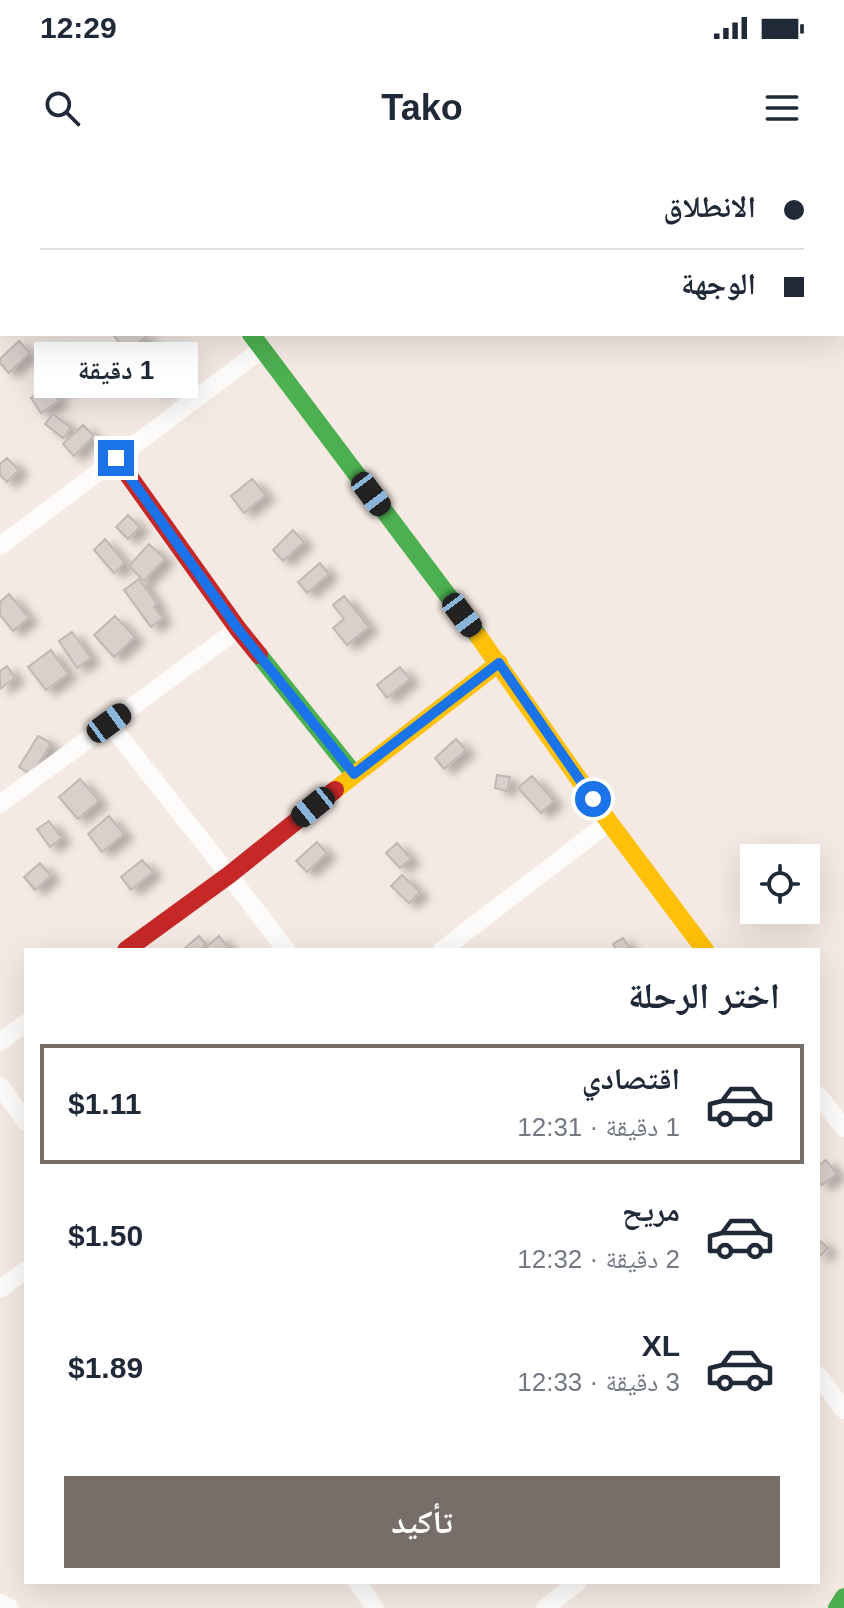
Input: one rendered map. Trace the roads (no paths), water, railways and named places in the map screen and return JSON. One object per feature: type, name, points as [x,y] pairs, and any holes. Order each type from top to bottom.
[{"type":"street","points":[[0,546],[116,458],[257,342],[499,663],[609,822],[704,948]]},
{"type":"street","points":[[116,458],[238,629],[354,774]]},
{"type":"street","points":[[0,804],[238,629]]},
{"type":"street","points":[[129,948],[229,875],[499,663]]},
{"type":"street","points":[[109,723],[284,948]]},
{"type":"street","points":[[445,948],[609,822]]},
{"type":"street","points":[[0,1042],[24,1024]]},
{"type":"street","points":[[0,1086],[24,1119]]},
{"type":"street","points":[[820,1098],[844,1128]]},
{"type":"street","points":[[0,1289],[24,1271]]},
{"type":"street","points":[[820,1384],[844,1410]]},
{"type":"street","points":[[358,1584],[375,1608]]},
{"type":"street","points":[[545,1608],[575,1584]]},
{"type":"street","points":[[837,1608],[844,1597]]},
{"type":"street","points":[[0,1603],[10,1608]]}]
